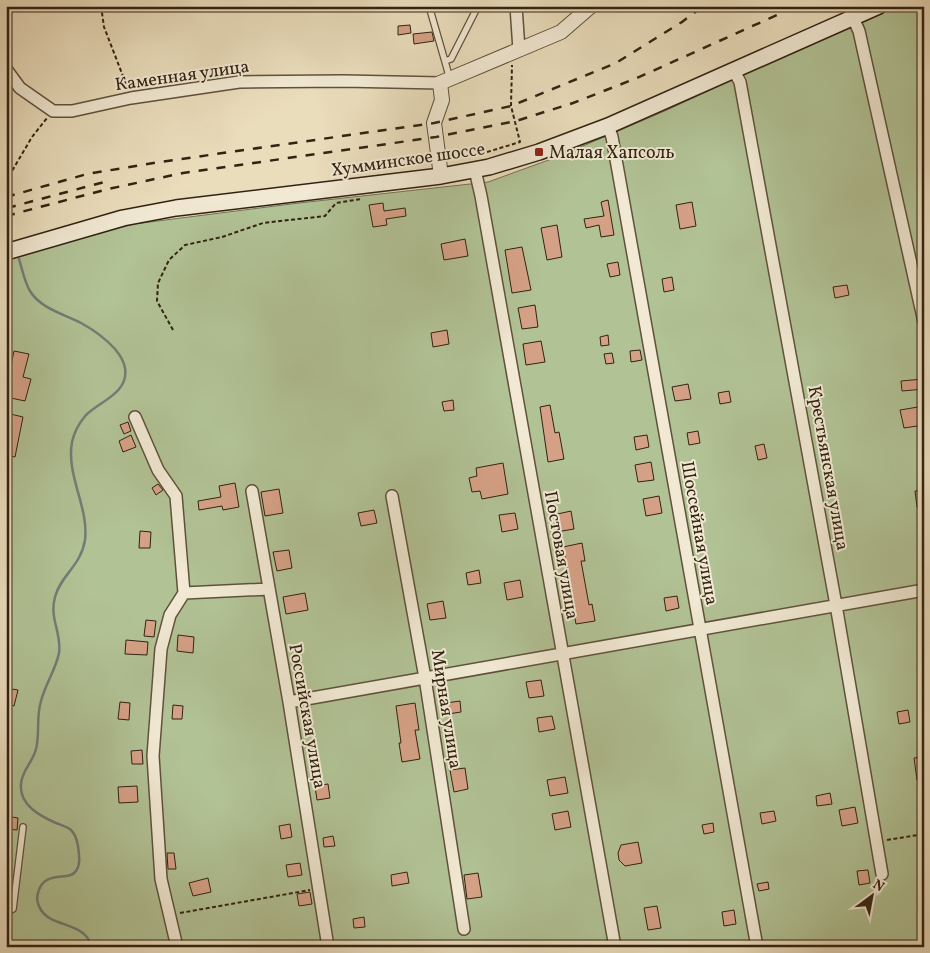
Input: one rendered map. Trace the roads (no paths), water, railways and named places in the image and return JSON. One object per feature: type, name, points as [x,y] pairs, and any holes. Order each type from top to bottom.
[{"type":"main road","name":"Хумминское шоссе","points":[[6,252],[123,218],[176,208],[441,176],[475,170],[539,152],[608,126],[879,6]]},
{"type":"street","points":[[516,6],[516,51]]},
{"type":"street","points":[[441,176],[434,123],[442,100],[445,81],[561,32],[591,6]]},
{"type":"street","points":[[853,18],[859,31],[924,322]]},
{"type":"street","name":"Каменная улица","points":[[6,69],[20,88],[53,111],[72,111],[131,98],[239,82],[445,81]]},
{"type":"street","name":"Крестьянская улица","points":[[734,71],[740,82],[836,606],[882,874]]},
{"type":"street","name":"Шоссейная улица","points":[[608,126],[612,137],[757,947]]},
{"type":"street","name":"Постовая улица","points":[[475,170],[615,947]]},
{"type":"street","points":[[135,417],[158,470],[176,496],[184,593],[170,614],[161,649],[153,756],[161,879],[177,947]]},
{"type":"street","name":"Российская улица","points":[[252,491],[289,702],[328,947]]},
{"type":"street","name":"Мирная улица","points":[[392,496],[425,678],[464,929]]},
{"type":"street","points":[[184,593],[269,589]]},
{"type":"street","points":[[289,702],[924,590]]},
{"type":"lane","points":[[429,6],[445,61],[445,81]]},
{"type":"lane","points":[[445,61],[451,59],[478,6]]},
{"type":"lane","points":[[6,912],[13,909],[23,827]]},
{"type":"waterway","name":"Малая Хапсоль","points":[[19,259],[27,284],[35,297],[46,307],[81,323],[99,334],[117,351],[123,360],[125,368],[123,384],[112,396],[86,415],[72,442],[72,467],[84,516],[85,540],[79,557],[61,583],[55,597],[54,619],[59,639],[59,653],[40,707],[36,749],[23,774],[21,784],[23,798],[27,804],[37,813],[70,829],[77,840],[78,846],[78,868],[73,874],[68,876],[51,878],[45,881],[38,893],[37,900],[39,906],[46,916],[83,933],[91,947]]},
{"type":"railway","points":[[6,197],[87,174],[434,123],[511,106],[616,63],[682,22],[703,6]]},
{"type":"railway","points":[[6,216],[108,189],[183,173],[436,137],[516,121],[573,103],[637,78],[797,6]]},
{"type":"railway","points":[[7,208],[108,181]]},
{"type":"place","name":"Малая Хапсоль","points":[[539,152]]}]
